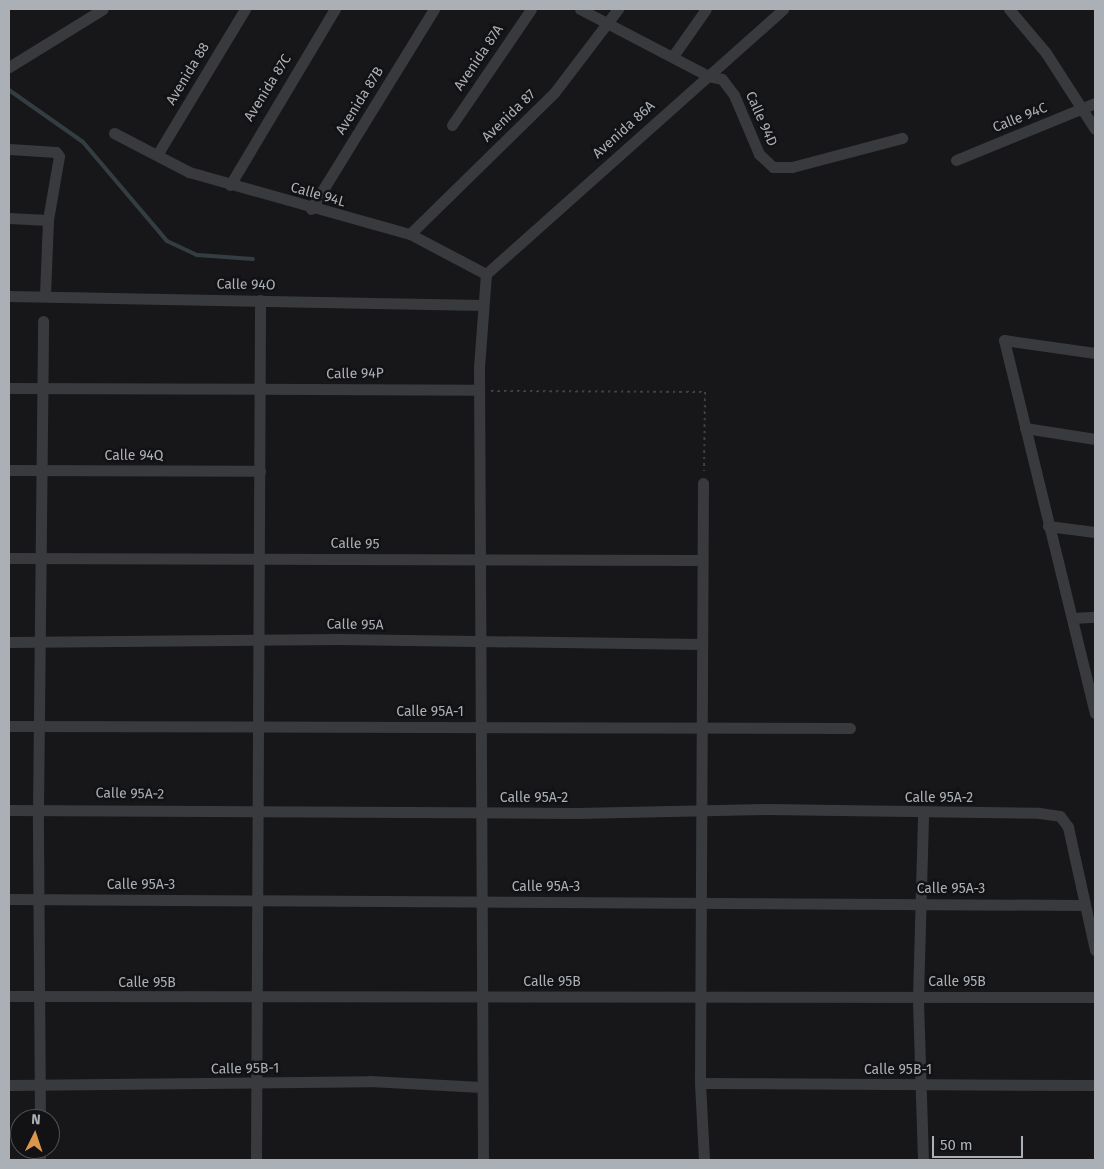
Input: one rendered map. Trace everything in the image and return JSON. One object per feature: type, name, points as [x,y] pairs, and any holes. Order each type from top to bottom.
[{"type":"street","points":[[9,67],[104,9]]},
{"type":"street","name":"Avenida 88","points":[[157,156],[245,9]]},
{"type":"street","name":"Avenida 87C","points":[[230,184],[335,9]]},
{"type":"street","name":"Avenida 87B","points":[[311,209],[434,9]]},
{"type":"street","name":"Avenida 87A","points":[[452,125],[531,9]]},
{"type":"street","name":"Calle 94D","points":[[580,9],[708,76],[727,84],[760,154],[773,167],[792,167],[902,138]]},
{"type":"street","name":"Avenida 87","points":[[410,234],[554,93],[618,9]]},
{"type":"street","points":[[673,56],[706,9]]},
{"type":"street","name":"Avenida 86A","points":[[486,274],[782,9]]},
{"type":"street","points":[[1009,9],[1046,52],[1080,110],[1095,129]]},
{"type":"street","name":"Calle 94C","points":[[956,160],[1095,104]]},
{"type":"street","name":"Calle 94L","points":[[114,133],[188,172],[311,209],[410,234],[486,274]]},
{"type":"street","points":[[9,149],[56,152],[48,220],[46,296]]},
{"type":"street","points":[[9,218],[48,220]]},
{"type":"street","points":[[483,1160],[481,1087],[483,901],[481,813],[483,727],[479,390],[486,274]]},
{"type":"street","name":"Calle 94O","points":[[9,296],[483,305]]},
{"type":"street","points":[[256,1160],[257,900],[260,812],[258,640],[260,471],[258,389],[260,300]]},
{"type":"street","points":[[40,1109],[38,810],[43,321]]},
{"type":"street","points":[[1095,353],[1004,340],[1095,713]]},
{"type":"street","name":"Calle 94P","points":[[9,388],[479,390]]},
{"type":"street","points":[[1025,428],[1095,439]]},
{"type":"street","name":"Calle 94Q","points":[[9,470],[260,471]]},
{"type":"street","points":[[703,483],[701,560],[700,1083],[704,1160]]},
{"type":"street","points":[[1048,526],[1095,532]]},
{"type":"street","name":"Calle 95","points":[[9,558],[701,560]]},
{"type":"street","points":[[1073,618],[1095,617]]},
{"type":"street","name":"Calle 95A","points":[[9,642],[258,640],[701,644]]},
{"type":"street","name":"Calle 95A-1","points":[[9,726],[850,728]]},
{"type":"street","name":"Calle 95A-2","points":[[9,810],[481,813],[702,810],[1060,816],[1068,826],[1083,905]]},
{"type":"street","points":[[923,813],[919,904],[918,997],[923,1160]]},
{"type":"street","name":"Calle 95A-3","points":[[9,899],[1083,905]]},
{"type":"street","points":[[1083,905],[1095,950]]},
{"type":"street","name":"Calle 95B","points":[[9,996],[258,998],[1095,997]]},
{"type":"street","name":"Calle 95B-1","points":[[9,1085],[257,1084],[370,1081],[481,1087]]},
{"type":"street","name":"Calle 95B-1","points":[[700,1083],[920,1086],[1095,1085]]},
{"type":"path","points":[[479,390],[702,391],[703,483]]},
{"type":"waterway","points":[[9,90],[83,142],[167,241],[197,255],[253,259]]}]
